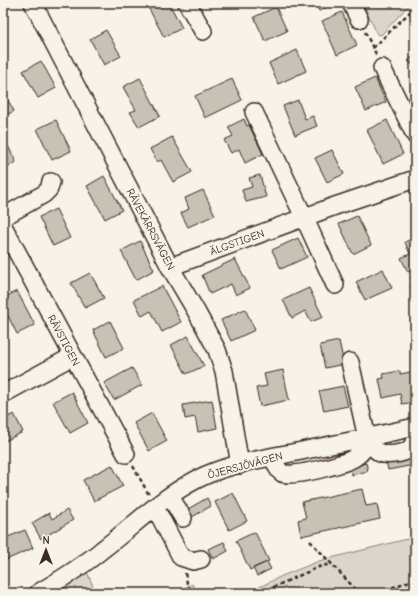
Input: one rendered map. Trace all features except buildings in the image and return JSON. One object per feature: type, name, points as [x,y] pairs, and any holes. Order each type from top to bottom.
[{"type":"street","name":"RÄVEKÄRRSVÄGEN","points":[[33,3],[170,267],[196,311],[222,362],[240,465]]},
{"type":"street","points":[[187,3],[203,31]]},
{"type":"street","points":[[351,3],[359,19]]},
{"type":"street","points":[[382,68],[415,135]]},
{"type":"street","points":[[254,112],[304,217],[334,285]]},
{"type":"street","name":"ÄLGSTIGEN","points":[[170,267],[304,217],[415,179]]},
{"type":"street","points":[[3,217],[44,194],[50,189],[51,182]]},
{"type":"street","name":"RÄVSTIGEN","points":[[3,226],[126,454]]},
{"type":"street","points":[[3,394],[73,356]]},
{"type":"street","points":[[350,362],[365,438],[381,453],[386,454],[409,450],[415,442]]},
{"type":"street","name":"ÖJERSJÖVÄGEN","points":[[38,593],[102,551],[170,496],[206,475],[274,457],[415,427]]},
{"type":"street","points":[[170,496],[184,518]]},
{"type":"street","points":[[155,507],[181,557],[193,561],[201,559]]},
{"type":"path","points":[[373,48],[415,7]]},
{"type":"path","points":[[359,19],[382,68]]},
{"type":"path","points":[[126,454],[155,507]]},
{"type":"path","points":[[310,542],[359,593]]},
{"type":"path","points":[[260,593],[321,566],[332,564]]},
{"type":"path","points":[[379,593],[388,588],[415,579]]},
{"type":"shaded area","points":[[363,3],[411,3],[381,35],[377,34]]},
{"type":"shaded area","points":[[415,537],[415,593],[247,593],[282,576],[319,561]]},
{"type":"shaded area","points":[[87,572],[96,593],[53,593]]},
{"type":"shaded area","points":[[192,584],[198,593],[175,593]]}]
